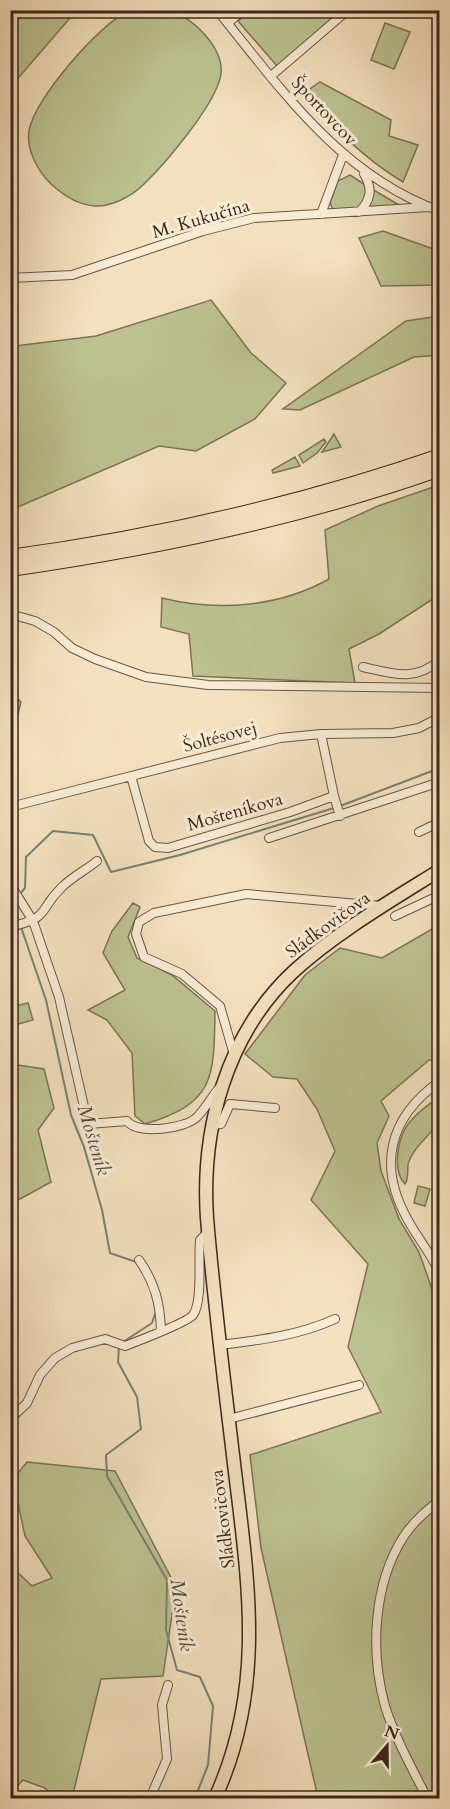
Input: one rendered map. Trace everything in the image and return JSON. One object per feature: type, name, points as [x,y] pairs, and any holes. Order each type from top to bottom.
[{"type":"highway","points":[[10,556],[142,535],[235,515],[346,486],[440,456]]},
{"type":"highway","points":[[10,569],[194,537],[322,506],[440,469]]},
{"type":"main road","name":"Sládkovičova","points":[[215,1798],[233,1749],[245,1702],[251,1648],[248,1584],[208,1232],[204,1177],[211,1125],[222,1085],[234,1056],[262,1010],[287,978],[312,956],[440,870]]},
{"type":"street","name":"Športovcov","points":[[217,10],[343,155],[392,189],[429,207]]},
{"type":"street","points":[[228,23],[243,10]]},
{"type":"street","points":[[272,76],[348,10]]},
{"type":"street","points":[[321,214],[343,155]]},
{"type":"street","points":[[359,212],[368,202],[370,192],[363,171]]},
{"type":"street","name":"M. Kukučína","points":[[10,278],[72,275],[231,223],[273,216],[429,207],[440,211]]},
{"type":"street","points":[[10,614],[35,621],[54,632],[72,648],[95,660],[146,677],[208,685],[440,688]]},
{"type":"street","points":[[363,668],[412,675],[426,671],[440,660]]},
{"type":"street","name":"Šoltésovej","points":[[10,807],[280,738],[321,734],[393,733],[419,728],[440,717]]},
{"type":"street","points":[[321,734],[337,806]]},
{"type":"street","name":"Mošteníkova","points":[[131,776],[150,841],[155,847],[179,844],[290,812],[337,806],[440,782]]},
{"type":"street","name":"Mošteníkova","points":[[269,838],[337,806]]},
{"type":"street","points":[[419,832],[440,822]]},
{"type":"street","points":[[10,927],[33,921],[46,911],[61,888],[98,861]]},
{"type":"street","points":[[10,884],[33,921],[59,997],[88,1124],[127,1121],[131,1126],[145,1130],[168,1128],[195,1119],[222,1085]]},
{"type":"street","points":[[234,1056],[220,1006],[182,974],[144,957],[136,934],[139,921],[154,913],[246,894],[384,906]]},
{"type":"street","name":"Sládkovičova","points":[[396,916],[440,895]]},
{"type":"street","points":[[440,1081],[421,1096],[402,1118],[393,1140],[390,1163],[394,1189],[400,1206],[440,1274]]},
{"type":"street","points":[[211,1125],[221,1124],[230,1104],[275,1108]]},
{"type":"street","name":"Sládkovičova","points":[[10,1419],[27,1403],[40,1375],[55,1358],[72,1348],[105,1339],[125,1346],[184,1322],[193,1315],[198,1302],[200,1240],[208,1232]]},
{"type":"street","points":[[139,1260],[152,1278],[160,1306],[161,1330]]},
{"type":"street","points":[[220,1345],[275,1338],[307,1331],[335,1319]]},
{"type":"street","points":[[229,1419],[359,1385]]},
{"type":"street","points":[[427,1798],[386,1708],[377,1669],[376,1641],[378,1611],[387,1573],[403,1537],[440,1500]]},
{"type":"street","points":[[150,1798],[167,1759],[162,1705],[168,1685]]},
{"type":"green space","points":[[11,10],[76,11],[14,83],[11,80]]},
{"type":"green space","points":[[164,10],[188,19],[205,35],[218,54],[221,74],[210,101],[200,116],[164,163],[143,185],[114,203],[101,206],[89,205],[66,196],[46,179],[31,153],[29,131],[42,101],[70,64],[101,31],[128,11]]},
{"type":"green space","points":[[250,11],[341,11],[277,66],[238,21]]},
{"type":"green space","points":[[385,23],[410,32],[394,69],[371,60]]},
{"type":"green space","points":[[320,82],[391,120],[389,136],[418,145],[403,182],[388,173],[350,142],[304,93]]},
{"type":"green space","points":[[350,175],[367,186],[368,194],[358,208],[333,210],[330,203],[338,181]]},
{"type":"green space","points":[[372,189],[399,205],[399,206],[366,208]]},
{"type":"green space","points":[[383,231],[439,251],[439,285],[381,286],[359,238]]},
{"type":"green space","points":[[211,300],[251,353],[286,383],[255,419],[196,451],[159,446],[11,510],[11,333],[15,346],[96,336]]},
{"type":"green space","points":[[439,316],[439,355],[414,357],[300,410],[283,409],[406,321]]},
{"type":"green space","points":[[334,434],[341,447],[322,452]]},
{"type":"green space","points":[[324,439],[326,442],[317,453],[303,463],[299,455]]},
{"type":"green space","points":[[295,457],[300,466],[273,473],[272,470]]},
{"type":"green space","points":[[439,485],[439,595],[379,634],[349,649],[355,683],[193,676],[189,634],[161,627],[162,598],[205,605],[248,604],[290,596],[329,579],[325,530],[378,506]]},
{"type":"green space","points":[[10,691],[21,702],[18,714],[11,716]]},
{"type":"green space","points":[[133,903],[140,907],[128,937],[137,958],[172,975],[215,1011],[211,1071],[206,1085],[198,1097],[185,1107],[145,1124],[135,1116],[132,1053],[107,1020],[88,1010],[125,990],[103,953],[112,931]]},
{"type":"green space","points":[[439,925],[439,1060],[429,1060],[381,1101],[389,1116],[377,1143],[381,1171],[399,1219],[419,1252],[439,1309],[439,1798],[318,1798],[261,1548],[250,1455],[381,1412],[348,1347],[368,1264],[311,1200],[335,1151],[317,1109],[297,1079],[273,1077],[245,1054],[305,975],[340,948],[382,958]]},
{"type":"green space","points":[[28,1003],[33,1020],[11,1026],[11,1007]]},
{"type":"green space","points":[[11,1064],[44,1069],[54,1108],[38,1130],[51,1182],[11,1204]]},
{"type":"green space","points":[[432,1102],[439,1104],[436,1123],[433,1130],[413,1153],[408,1164],[405,1184],[401,1179],[398,1165],[398,1150],[402,1135],[410,1121]]},
{"type":"green space","points":[[418,1186],[430,1189],[425,1206],[414,1203]]},
{"type":"green space","points":[[27,1462],[115,1471],[176,1587],[163,1676],[101,1679],[72,1798],[54,1798],[45,1788],[23,1780],[11,1792],[11,1570],[14,1569],[32,1586],[52,1578],[25,1536],[13,1479]]},
{"type":"waterway","name":"Mošteník","points":[[340,806],[440,768]]},
{"type":"waterway","name":"Mošteník","points":[[19,895],[25,888],[26,857],[53,831],[93,835],[111,872],[180,855],[334,808]]},
{"type":"waterway","name":"Mošteník","points":[[16,899],[14,903],[19,922]]},
{"type":"waterway","name":"Mošteník","points":[[21,927],[46,1000],[71,1115],[84,1147],[102,1210],[110,1253],[136,1262]]},
{"type":"waterway","name":"Mošteník","points":[[123,1342],[152,1323],[156,1311]]},
{"type":"waterway","name":"Mošteník","points":[[119,1346],[118,1362],[137,1397],[141,1429],[106,1455],[107,1476],[167,1580],[166,1630],[177,1670],[200,1677],[213,1706],[208,1765],[195,1798]]}]
